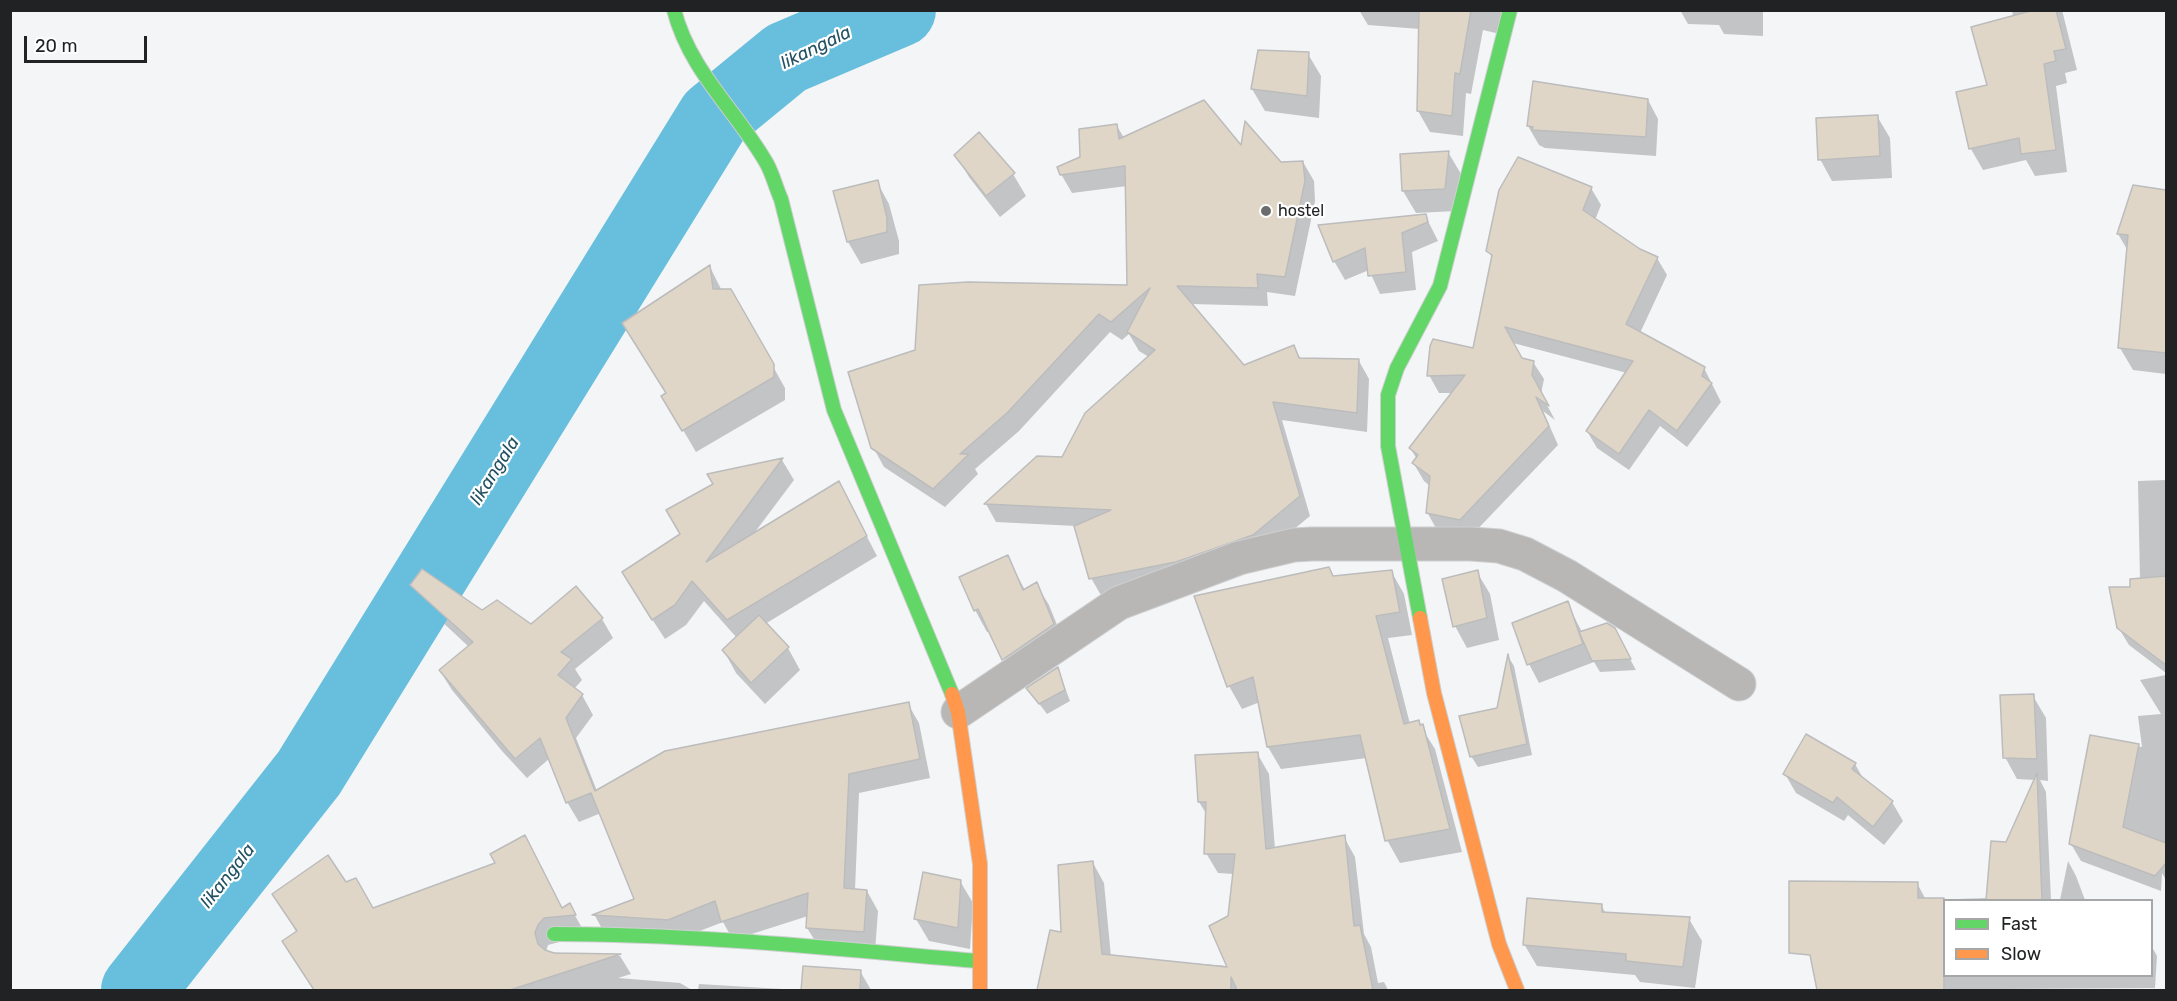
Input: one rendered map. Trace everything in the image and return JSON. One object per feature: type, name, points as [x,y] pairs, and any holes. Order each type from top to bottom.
[{"type":"street","points":[[674,10],[677,28],[688,52],[768,166],[776,188],[834,410],[944,670],[958,712],[980,864],[978,961],[980,990]]},
{"type":"street","points":[[1510,10],[1501,38],[1440,286],[1397,368],[1388,395],[1388,446],[1434,693],[1499,944],[1517,990]]},
{"type":"street","points":[[958,712],[1119,603],[1239,558],[1294,545],[1472,544],[1499,546],[1525,554],[1567,576],[1739,684]]},
{"type":"street","points":[[554,934],[596,934],[829,948],[978,961]]},
{"type":"building","points":[[1419,10],[1471,10],[1460,74],[1455,73],[1452,116],[1417,111]]},
{"type":"building","points":[[2034,10],[2056,10],[2066,49],[2054,51],[2056,61],[2044,64],[2056,150],[2021,154],[2019,138],[1969,149],[1956,92],[1987,85],[1971,27]]},
{"type":"building","points":[[1258,50],[1309,52],[1307,96],[1251,89]]},
{"type":"building","points":[[1533,81],[1648,99],[1646,137],[1532,130],[1533,127],[1527,126]]},
{"type":"building","points":[[1204,100],[1241,145],[1245,121],[1281,162],[1303,161],[1305,181],[1285,277],[1257,274],[1258,288],[1177,286],[1244,365],[1294,345],[1299,358],[1359,359],[1357,413],[1273,402],[1300,496],[1253,535],[1176,562],[1089,579],[1074,526],[1111,510],[984,504],[1037,456],[1062,457],[1085,413],[1155,350],[1127,332],[1150,288],[1111,322],[1099,314],[1008,412],[960,454],[969,454],[933,489],[871,448],[848,372],[915,350],[919,285],[968,282],[1127,285],[1125,166],[1060,175],[1057,167],[1080,157],[1079,129],[1117,124],[1119,139]]},
{"type":"building","points":[[1878,115],[1880,156],[1818,160],[1816,118]]},
{"type":"building","points":[[979,132],[1015,173],[986,196],[954,155]]},
{"type":"building","points":[[1449,151],[1445,189],[1402,191],[1400,154]]},
{"type":"building","points":[[1518,157],[1592,187],[1583,210],[1640,249],[1658,257],[1626,324],[1705,367],[1702,376],[1712,383],[1677,431],[1649,410],[1619,454],[1586,431],[1633,361],[1505,327],[1522,358],[1534,361],[1532,375],[1549,406],[1536,397],[1549,426],[1460,520],[1426,513],[1430,476],[1412,463],[1418,455],[1409,448],[1465,375],[1427,376],[1430,346],[1433,339],[1473,348],[1492,255],[1486,251],[1499,190]]},
{"type":"building","points":[[878,180],[887,218],[887,232],[847,242],[833,191]]},
{"type":"building","points":[[2133,185],[2166,190],[2166,353],[2118,348],[2128,235],[2117,234]]},
{"type":"building","points":[[1426,214],[1428,222],[1402,233],[1406,272],[1368,276],[1365,248],[1333,262],[1318,225]]},
{"type":"building","points":[[710,265],[713,289],[731,289],[774,364],[774,377],[682,431],[661,396],[666,393],[622,323]]},
{"type":"building","points":[[783,458],[706,562],[839,481],[867,536],[727,620],[692,581],[675,605],[652,620],[622,572],[680,534],[666,510],[713,484],[707,474]]},
{"type":"building","points":[[1008,555],[1023,590],[1037,582],[1054,624],[1002,660],[978,609],[974,611],[959,577]]},
{"type":"building","points":[[1329,567],[1333,576],[1392,570],[1400,612],[1376,616],[1404,724],[1419,720],[1420,725],[1423,724],[1450,829],[1385,841],[1360,735],[1267,747],[1253,677],[1227,687],[1194,596]]},
{"type":"building","points":[[422,569],[482,610],[497,600],[531,624],[576,586],[603,618],[561,652],[572,659],[558,675],[583,694],[566,718],[595,791],[665,751],[909,702],[920,759],[849,774],[844,888],[867,890],[864,932],[806,928],[808,893],[721,922],[715,901],[668,920],[592,915],[634,899],[591,793],[566,803],[540,738],[515,759],[439,670],[473,642],[410,585]]},
{"type":"building","points":[[1478,570],[1487,618],[1453,627],[1442,579]]},
{"type":"building","points":[[2166,576],[2166,665],[2117,628],[2109,587],[2130,587],[2130,579]]},
{"type":"building","points":[[1568,601],[1583,644],[1527,665],[1512,623]]},
{"type":"building","points":[[759,615],[789,647],[751,683],[722,650]]},
{"type":"building","points":[[1607,623],[1615,628],[1631,659],[1592,661],[1579,632]]},
{"type":"building","points":[[1508,654],[1527,744],[1470,757],[1459,716],[1497,708]]},
{"type":"building","points":[[1058,667],[1065,690],[1039,704],[1026,688]]},
{"type":"building","points":[[2034,694],[2037,759],[2003,758],[2000,695]]},
{"type":"building","points":[[1806,734],[1856,763],[1852,769],[1893,801],[1873,827],[1837,797],[1833,803],[1783,774]]},
{"type":"building","points":[[2090,735],[2139,744],[2123,827],[2166,843],[2166,863],[2155,876],[2069,844]]},
{"type":"building","points":[[1258,752],[1266,849],[1345,835],[1354,926],[1360,925],[1373,990],[1237,990],[1231,977],[1231,990],[1037,990],[1050,930],[1061,932],[1058,865],[1093,861],[1102,954],[1227,967],[1209,926],[1228,916],[1235,854],[1204,854],[1206,802],[1198,802],[1195,755]]},
{"type":"building","points":[[2037,773],[2042,899],[1986,899],[1991,841],[2006,842]]},
{"type":"building","points":[[525,835],[562,908],[570,903],[576,915],[544,918],[535,933],[538,944],[554,953],[621,954],[510,990],[314,990],[282,941],[297,931],[272,894],[328,855],[346,882],[356,878],[373,908],[495,863],[490,854]]},
{"type":"building","points":[[923,872],[961,880],[958,928],[914,919]]},
{"type":"building","points":[[1789,881],[1918,882],[1918,898],[1944,898],[1944,990],[1817,990],[1810,955],[1789,953]]},
{"type":"building","points":[[1527,898],[1602,904],[1602,912],[1690,917],[1683,967],[1626,961],[1626,954],[1523,945]]},
{"type":"building","points":[[803,966],[861,970],[860,990],[801,990]]},
{"type":"waterway","name":"likangala","points":[[138,990],[309,773],[714,117],[786,58],[899,10]]},
{"type":"traffic: fast","points":[[674,10],[691,53],[755,145],[771,173],[781,199],[834,410],[952,694]]},
{"type":"traffic: fast","points":[[1420,618],[1388,446],[1388,395],[1397,368],[1440,286],[1510,10]]},
{"type":"traffic: fast","points":[[554,934],[713,939],[978,961]]},
{"type":"traffic: slow","points":[[1420,618],[1434,693],[1499,944],[1517,990]]},
{"type":"traffic: slow","points":[[952,694],[958,712],[980,864],[980,990]]},
{"type":"place","name":"hostel","points":[[1266,211]]}]
